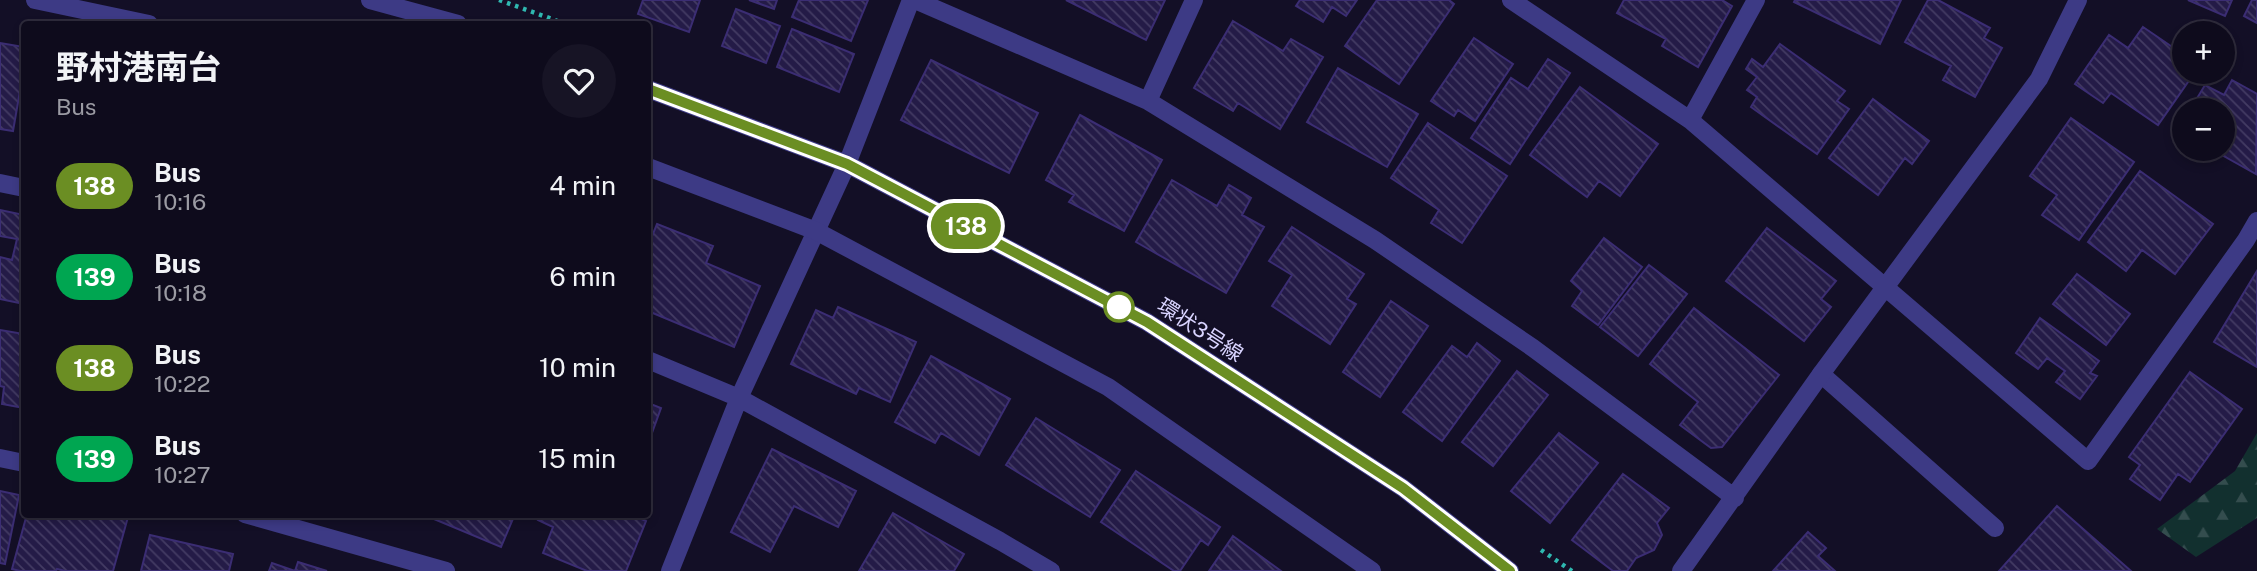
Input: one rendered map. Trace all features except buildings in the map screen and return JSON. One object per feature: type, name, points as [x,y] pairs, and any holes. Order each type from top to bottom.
[{"type":"street","points":[[35,0],[135,21]]},
{"type":"street","points":[[370,0],[447,21]]},
{"type":"street","points":[[670,571],[739,398],[847,164],[913,0],[1148,101],[1374,240],[1533,348],[1735,499]]},
{"type":"street","points":[[1148,101],[1194,0]]},
{"type":"street","points":[[1511,0],[1690,120],[2088,461],[2257,221]]},
{"type":"street","points":[[1690,120],[1756,0]]},
{"type":"street","points":[[1681,571],[1885,286],[2039,79],[2078,0]]},
{"type":"street","name":"環状3号線","points":[[651,90],[847,164],[1147,322],[1403,488],[1510,571]]},
{"type":"street","points":[[651,168],[816,231],[1108,387],[1372,571]]},
{"type":"street","points":[[0,183],[21,187]]},
{"type":"street","points":[[651,361],[739,398],[1051,571]]},
{"type":"street","points":[[1821,374],[1996,528]]},
{"type":"street","points":[[0,458],[21,462]]},
{"type":"street","points":[[259,518],[446,571]]},
{"type":"path","points":[[499,0],[558,21]]},
{"type":"green space","points":[[2257,433],[2257,518],[2196,557],[2157,529],[2235,471]]},
{"type":"bus line","name":"138","points":[[651,90],[847,164],[1147,322],[1403,488],[1510,571]]}]
